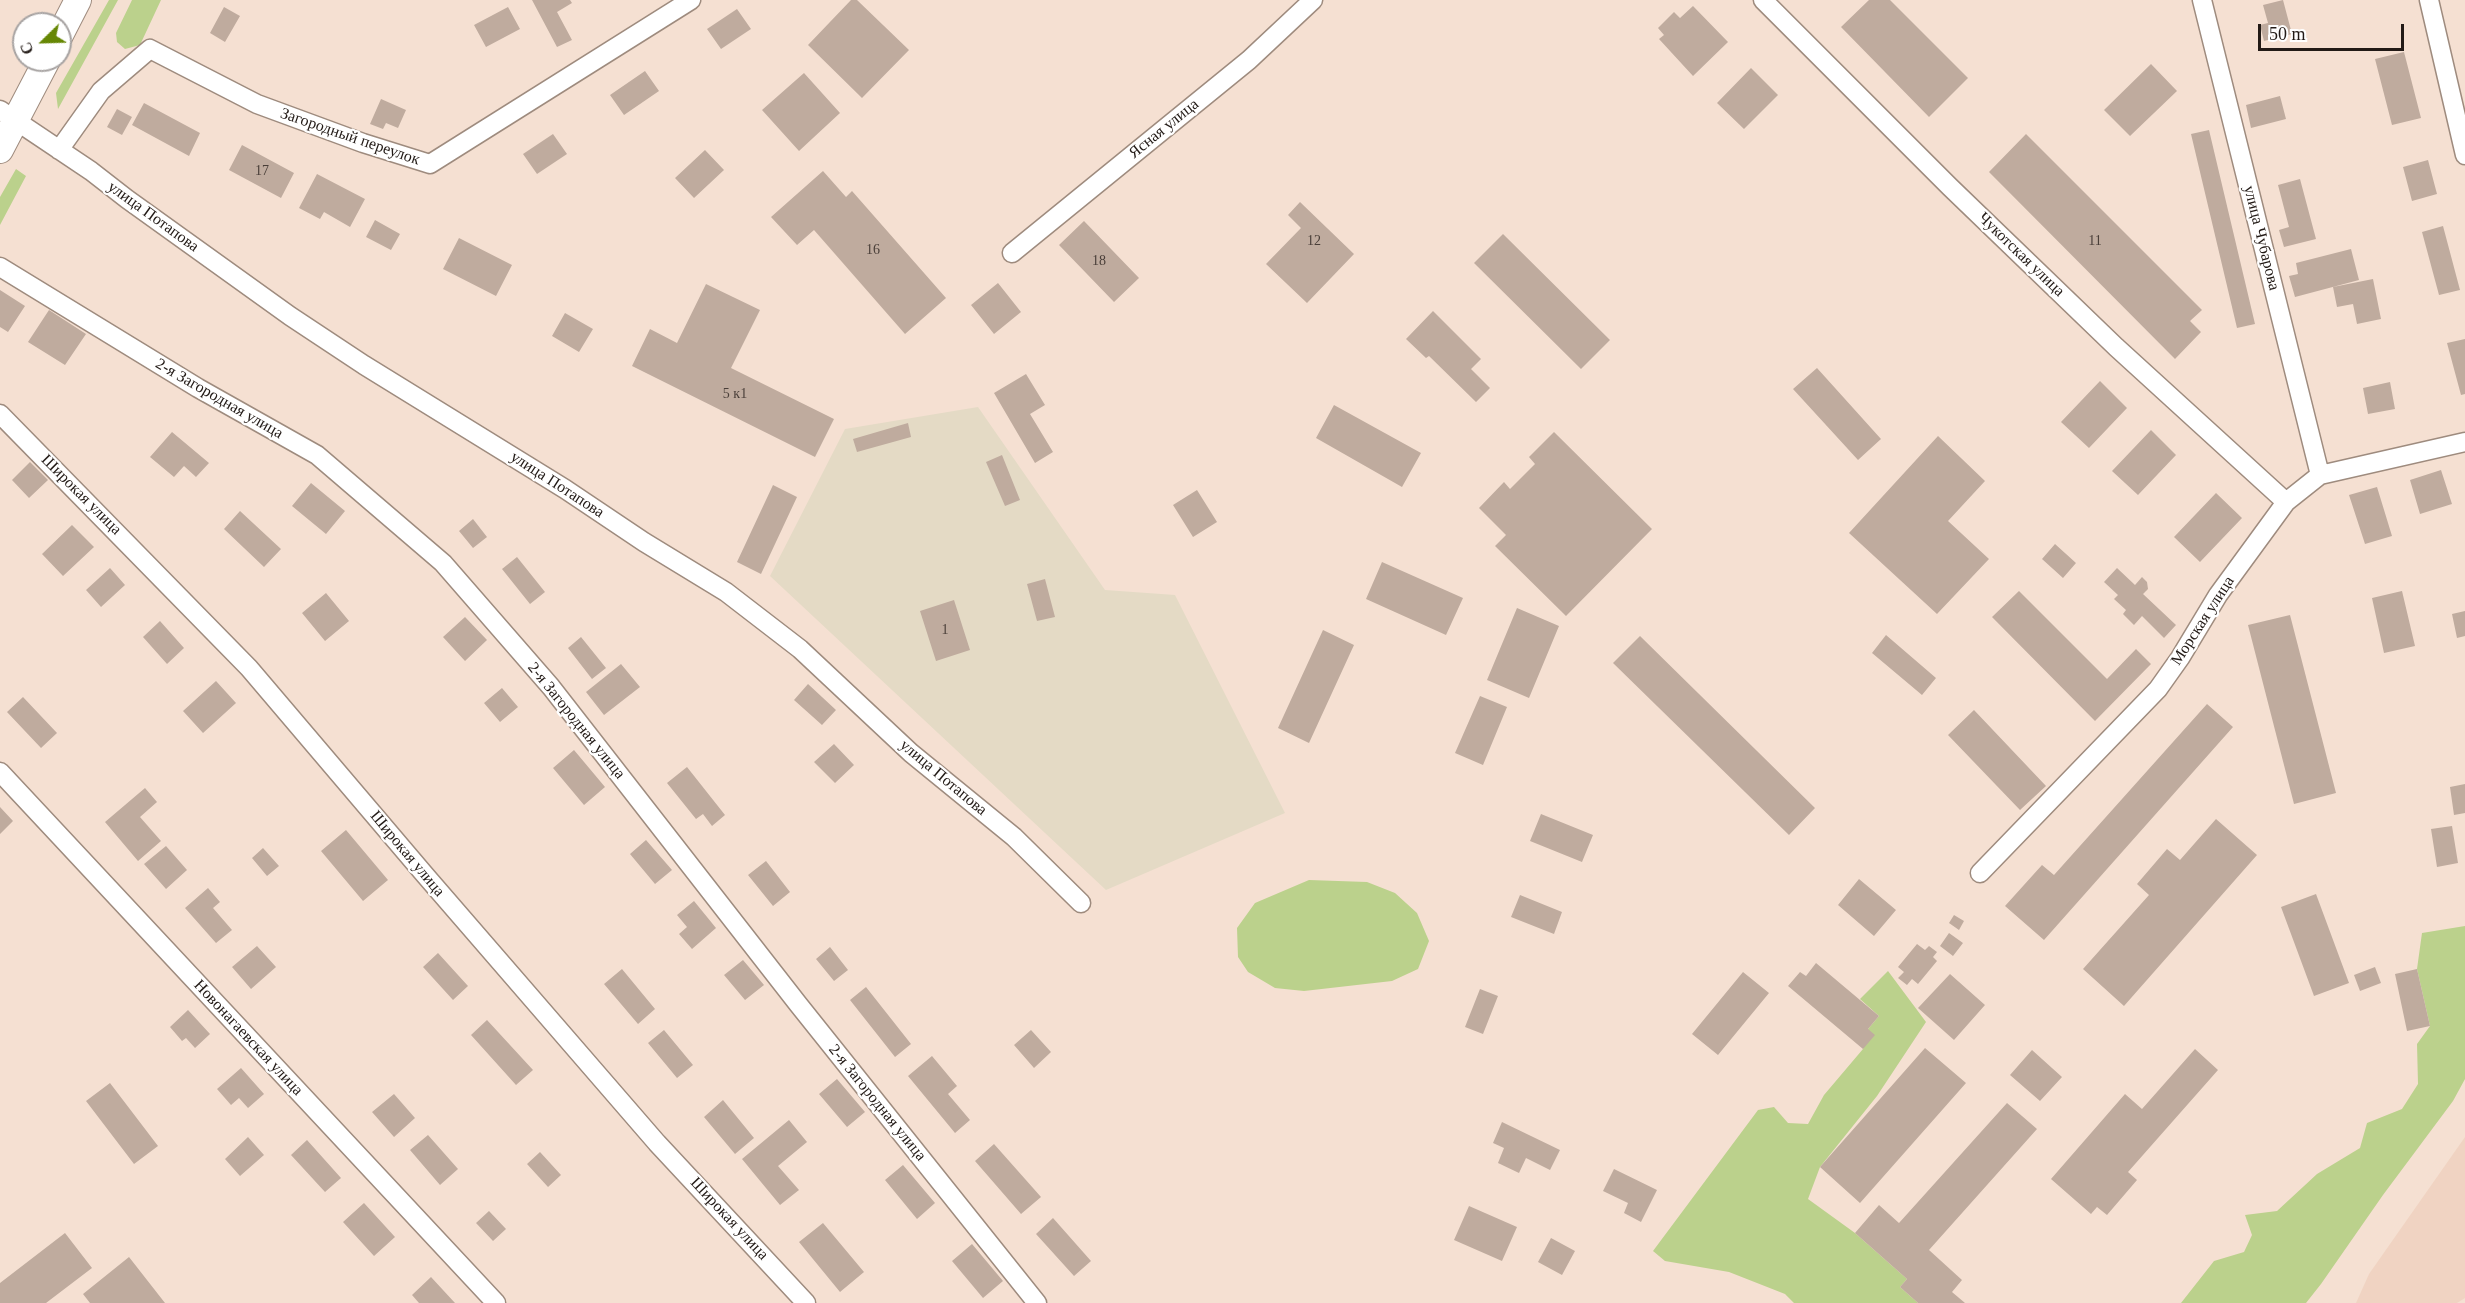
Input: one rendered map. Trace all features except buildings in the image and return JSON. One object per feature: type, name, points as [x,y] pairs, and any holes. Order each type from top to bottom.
[{"type":"main road","points":[[0,150],[8,115],[38,72]]},
{"type":"street","name":"Загородный переулок","points":[[59,150],[101,91],[150,49],[256,104],[363,143],[430,164],[691,0]]},
{"type":"street","name":"Ясная улица","points":[[1012,253],[1249,60],[1313,0]]},
{"type":"street","name":"Чукотская улица","points":[[1763,0],[1950,187],[2091,323],[2286,502]]},
{"type":"street","name":"улица Чубарова","points":[[2202,0],[2320,475]]},
{"type":"street","points":[[2429,0],[2465,155]]},
{"type":"street","name":"улица Потапова","points":[[8,115],[290,316],[364,365],[726,592],[800,649],[911,753],[1014,837],[1081,903]]},
{"type":"street","name":"2-я Загородная улица","points":[[0,267],[198,388],[317,455],[443,563],[551,687],[798,1004],[1037,1303]]},
{"type":"street","name":"Широкая улица","points":[[0,414],[249,669],[657,1143],[806,1303]]},
{"type":"street","name":"Морская улица","points":[[1980,873],[2158,689],[2180,658],[2218,595],[2286,502],[2320,475],[2465,442]]},
{"type":"street","name":"Новонагаевская улица","points":[[0,772],[496,1303]]},
{"type":"shaded area","points":[[978,407],[1105,590],[1175,595],[1285,813],[1106,890],[770,576],[845,429]]},
{"type":"shaded area","points":[[2465,1137],[2465,1298],[2457,1303],[2356,1303],[2369,1274]]},
{"type":"green space","points":[[109,0],[118,0],[58,109],[56,93],[68,72],[72,72],[72,65]]},
{"type":"green space","points":[[132,0],[161,0],[140,45],[125,49],[117,42],[116,33]]},
{"type":"green space","points":[[16,169],[26,176],[0,225],[0,197]]},
{"type":"green space","points":[[1309,880],[1367,882],[1395,893],[1417,913],[1429,941],[1418,969],[1392,981],[1304,991],[1275,988],[1248,972],[1238,957],[1237,928],[1255,903]]},
{"type":"green space","points":[[2465,926],[2465,1079],[2453,1101],[2321,1284],[2306,1303],[2181,1303],[2214,1261],[2244,1252],[2252,1235],[2245,1215],[2277,1211],[2317,1174],[2360,1148],[2367,1123],[2402,1109],[2418,1084],[2417,1044],[2430,1026],[2417,969],[2422,933]]},
{"type":"green space","points":[[1888,971],[1926,1022],[1877,1096],[1820,1167],[1808,1199],[1855,1233],[1907,1279],[1900,1287],[1918,1303],[1794,1303],[1785,1294],[1729,1272],[1665,1261],[1653,1251],[1758,1110],[1774,1107],[1788,1123],[1808,1124],[1824,1095],[1863,1049],[1868,1029],[1879,1016],[1860,999]]}]
